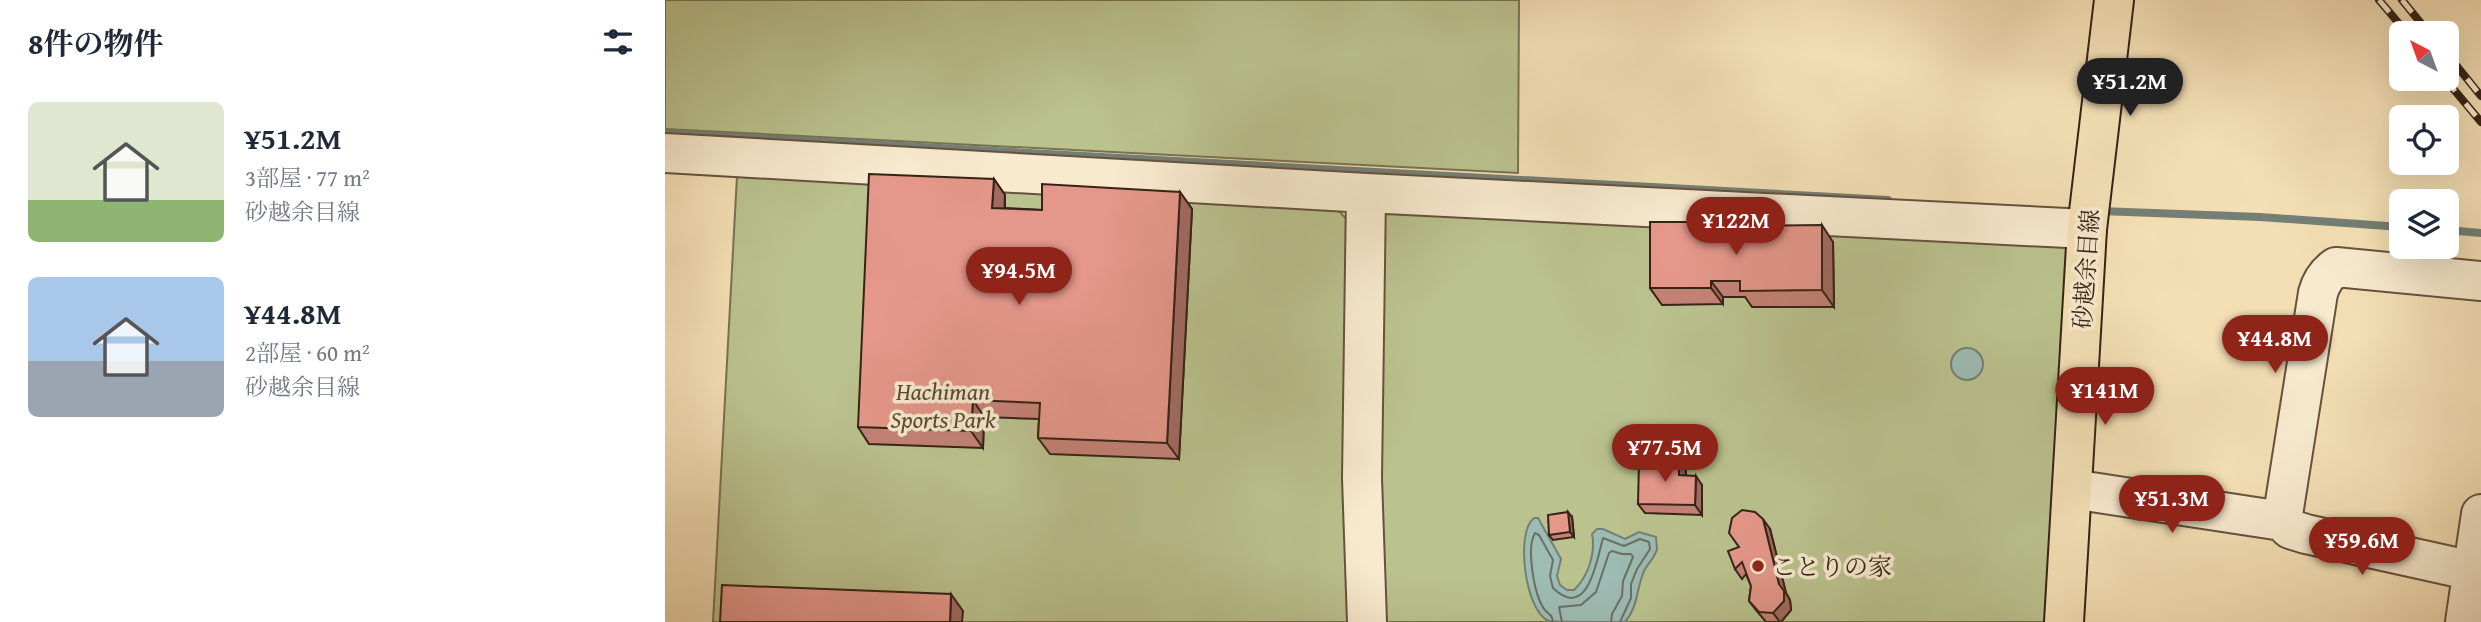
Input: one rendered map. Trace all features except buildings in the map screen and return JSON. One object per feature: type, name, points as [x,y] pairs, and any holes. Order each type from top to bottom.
[{"type":"main road","name":"砂越余目線","points":[[2064,622],[2087,229],[2113,0]]},
{"type":"street","points":[[665,153],[1366,193],[2087,229]]},
{"type":"street","points":[[1366,193],[1362,478],[1367,622]]},
{"type":"street","points":[[2282,521],[2318,293],[2328,272],[2336,267],[2481,281]]},
{"type":"street","points":[[2072,489],[2282,521],[2290,529],[2306,534],[2473,571]]},
{"type":"street","points":[[2465,622],[2481,514]]},
{"type":"green space","points":[[665,0],[1519,0],[1518,173],[665,129]]},
{"type":"green space","name":"Hachiman Sports Park","points":[[737,176],[1339,211],[1349,222],[1350,622],[713,622]]},
{"type":"green space","points":[[1381,208],[2073,241],[2054,622],[1382,622]]},
{"type":"water","points":[[1967,348],[1978,353],[1983,364],[1978,375],[1967,380],[1956,375],[1951,364],[1956,353]]},
{"type":"water","points":[[1534,518],[1538,518],[1561,559],[1557,576],[1560,585],[1567,590],[1574,590],[1587,572],[1592,557],[1592,534],[1597,529],[1625,539],[1639,532],[1656,537],[1657,549],[1645,569],[1633,610],[1625,622],[1549,621],[1541,615],[1534,603],[1525,571],[1525,539],[1528,526]]},
{"type":"waterway","points":[[665,133],[1888,200]]},
{"type":"waterway","points":[[2100,211],[2260,217],[2389,226]]},
{"type":"waterway","points":[[2459,231],[2481,233]]},
{"type":"railway","points":[[2379,0],[2397,21]]},
{"type":"railway","points":[[2402,0],[2419,21]]},
{"type":"railway","points":[[2459,69],[2481,96]]},
{"type":"railway","points":[[2455,91],[2481,122]]},
{"type":"place","name":"ことりの家","points":[[1758,566]]}]
